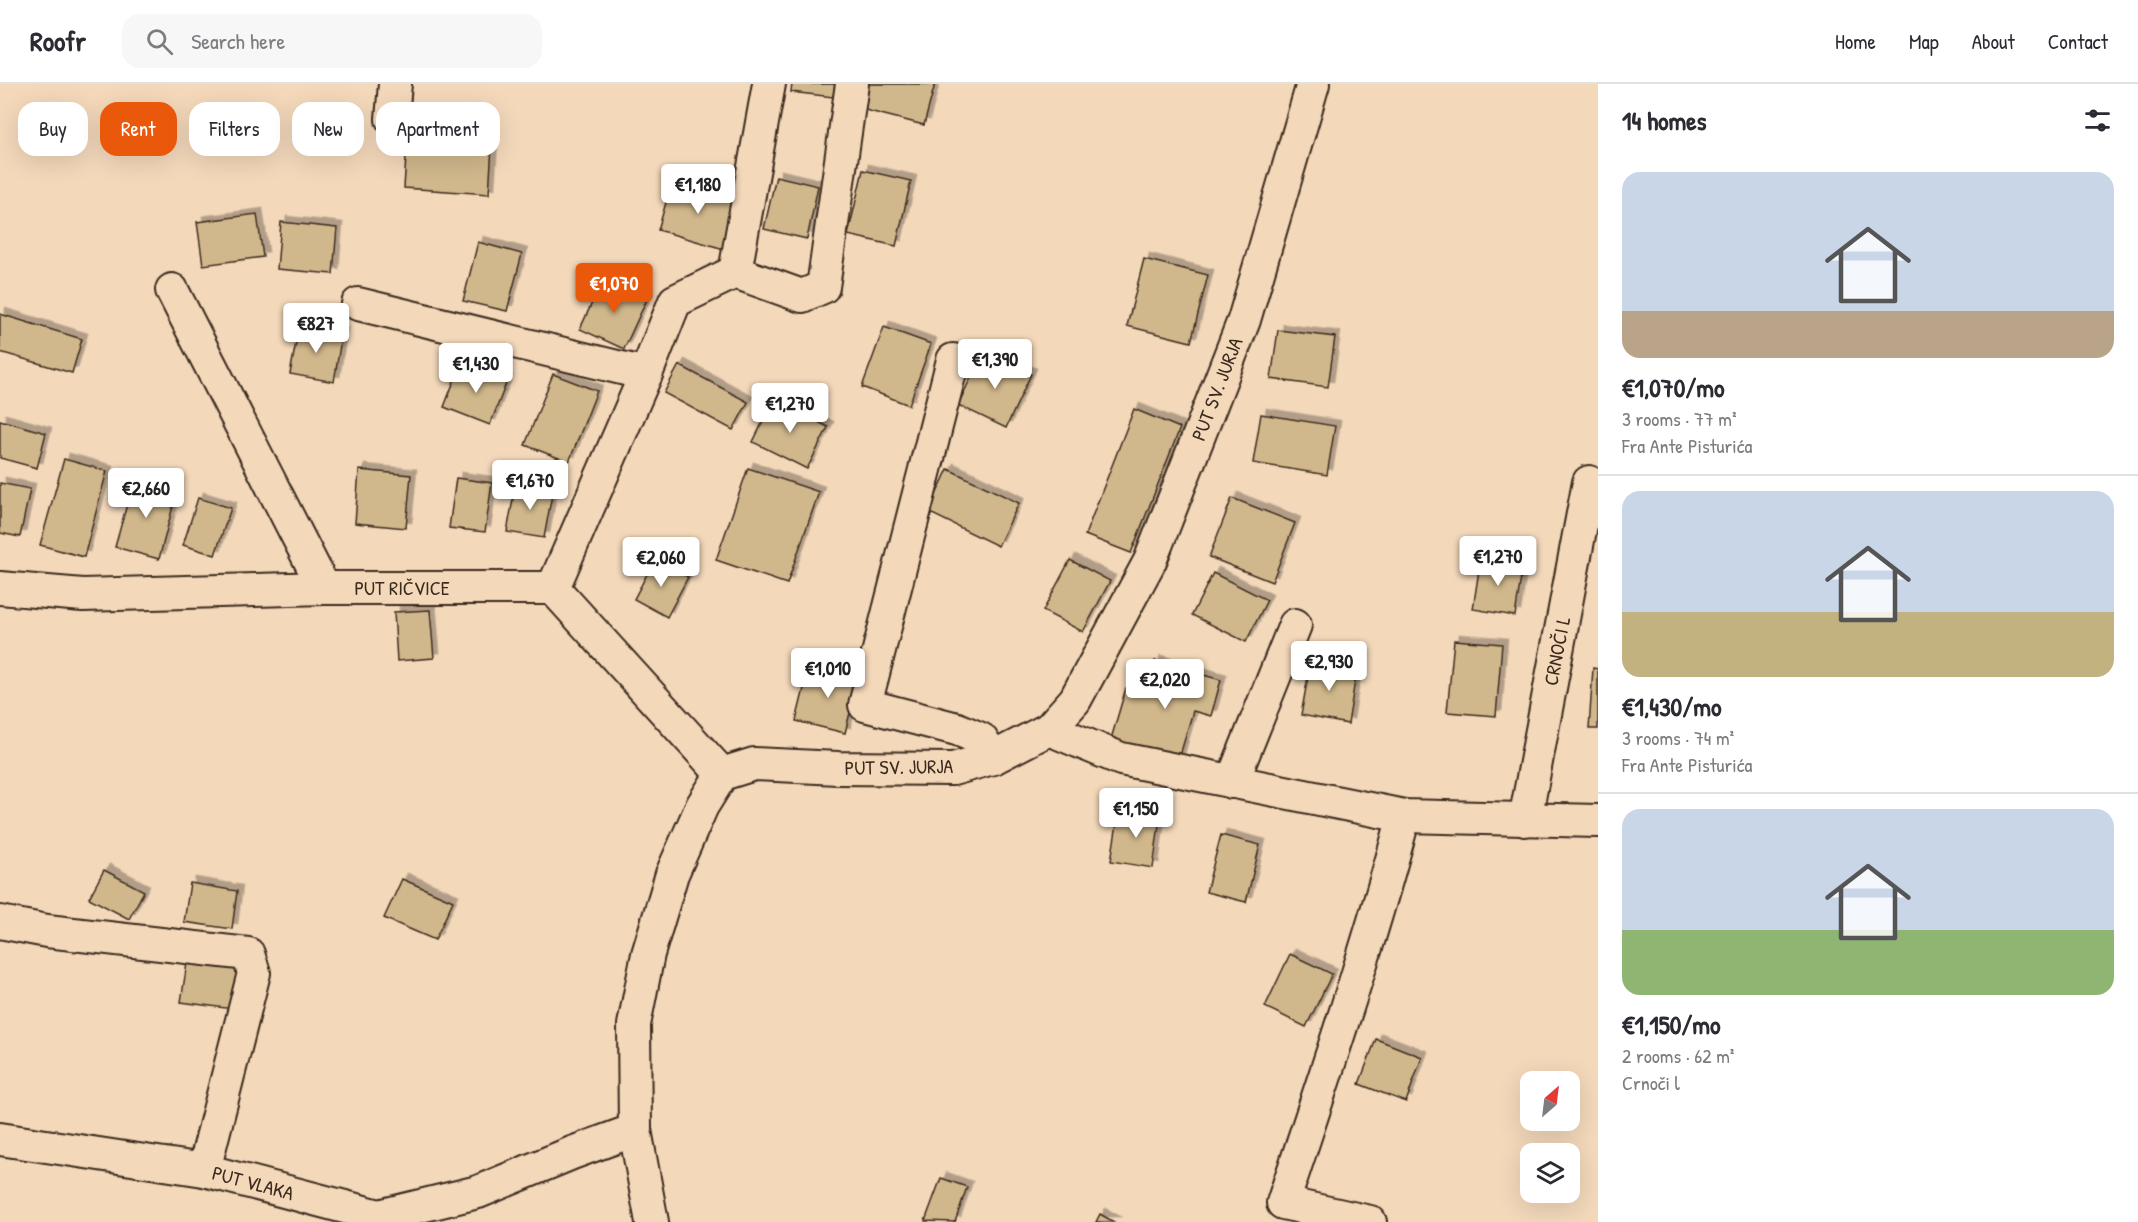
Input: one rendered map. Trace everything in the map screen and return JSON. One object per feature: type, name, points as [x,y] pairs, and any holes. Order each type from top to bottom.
[{"type":"street","points":[[393,102],[395,84]]},
{"type":"street","points":[[735,272],[770,84]]},
{"type":"street","points":[[652,1222],[635,1130],[634,1025],[648,954],[672,874],[702,806],[722,774],[553,588],[646,374],[675,301],[735,272],[802,296],[823,287],[852,84]]},
{"type":"street","name":"PUT SV. JURJA","points":[[722,774],[754,764],[953,769],[993,758],[1049,729],[1074,700],[1150,561],[1244,320],[1313,84]]},
{"type":"street","points":[[172,290],[324,588]]},
{"type":"street","points":[[358,304],[646,374]]},
{"type":"street","points":[[953,360],[865,705],[957,729],[981,739],[993,758]]},
{"type":"street","name":"CRNOČI L","points":[[1525,820],[1589,482]]},
{"type":"street","name":"PUT RIČVICE","points":[[0,588],[83,595],[324,588],[553,588]]},
{"type":"street","points":[[1232,782],[1295,625]]},
{"type":"street","points":[[1049,729],[1120,759],[1404,816],[1598,821]]},
{"type":"street","points":[[1370,1222],[1283,1203],[1356,982],[1404,816]]},
{"type":"street","points":[[0,922],[47,931],[248,954],[254,973],[204,1170]]},
{"type":"street","name":"PUT VLAKA","points":[[0,1139],[204,1170],[379,1216],[478,1192],[635,1130]]},
{"type":"building","points":[[792,84],[835,84],[833,97],[791,92]]},
{"type":"building","points":[[867,84],[935,84],[924,125],[861,109]]},
{"type":"building","points":[[406,156],[491,156],[489,194],[404,188]]},
{"type":"building","points":[[863,170],[911,181],[896,246],[848,235]]},
{"type":"building","points":[[776,176],[818,186],[807,239],[764,229]]},
{"type":"building","points":[[672,182],[737,200],[724,249],[658,230]]},
{"type":"building","points":[[257,214],[263,257],[203,265],[197,222]]},
{"type":"building","points":[[281,222],[337,228],[333,274],[277,269]]},
{"type":"building","points":[[478,242],[522,254],[507,311],[463,301]]},
{"type":"building","points":[[1144,259],[1208,275],[1191,342],[1127,326]]},
{"type":"building","points":[[603,279],[647,299],[624,349],[580,329]]},
{"type":"building","points":[[0,314],[82,339],[72,373],[0,352]]},
{"type":"building","points":[[299,326],[342,333],[334,382],[290,374]]},
{"type":"building","points":[[884,327],[931,344],[909,405],[862,387]]},
{"type":"building","points":[[1278,330],[1335,337],[1328,387],[1271,379]]},
{"type":"building","points":[[983,352],[1031,374],[1006,428],[958,405]]},
{"type":"building","points":[[461,363],[507,381],[490,425],[444,407]]},
{"type":"building","points":[[679,365],[748,402],[733,430],[664,393]]},
{"type":"building","points":[[553,374],[597,391],[569,462],[525,445]]},
{"type":"building","points":[[774,399],[828,427],[807,469],[753,442]]},
{"type":"building","points":[[1134,409],[1180,428],[1131,553],[1085,535]]},
{"type":"building","points":[[1261,414],[1335,426],[1327,475],[1253,463]]},
{"type":"building","points":[[0,420],[46,433],[37,468],[0,458]]},
{"type":"building","points":[[64,459],[107,471],[84,557],[40,545]]},
{"type":"building","points":[[748,468],[819,492],[787,584],[716,560]]},
{"type":"building","points":[[948,469],[1019,503],[998,546],[928,512]]},
{"type":"building","points":[[359,470],[411,475],[406,528],[355,523]]},
{"type":"building","points":[[456,478],[492,483],[485,532],[449,528]]},
{"type":"building","points":[[134,479],[177,491],[159,559],[115,547]]},
{"type":"building","points":[[0,483],[30,489],[20,537],[0,533]]},
{"type":"building","points":[[516,483],[553,489],[544,538],[507,532]]},
{"type":"building","points":[[198,498],[231,508],[215,555],[183,545]]},
{"type":"building","points":[[1232,498],[1295,523],[1272,582],[1209,557]]},
{"type":"building","points":[[1481,557],[1523,564],[1515,616],[1473,609]]},
{"type":"building","points":[[655,559],[688,577],[667,617],[634,599]]},
{"type":"building","points":[[1070,560],[1110,581],[1083,632],[1043,611]]},
{"type":"building","points":[[1213,573],[1267,600],[1246,642],[1192,615]]},
{"type":"building","points":[[430,610],[434,658],[397,661],[394,612]]},
{"type":"building","points":[[1454,640],[1502,644],[1496,716],[1447,712]]},
{"type":"building","points":[[1311,660],[1357,668],[1348,724],[1301,715]]},
{"type":"building","points":[[1155,661],[1221,680],[1211,716],[1193,711],[1179,759],[1111,739],[1126,688],[1146,694]]},
{"type":"building","points":[[810,664],[859,676],[845,733],[796,721]]},
{"type":"building","points":[[1593,668],[1598,669],[1598,729],[1589,729]]},
{"type":"building","points":[[1119,811],[1160,817],[1153,868],[1111,861]]},
{"type":"building","points":[[1221,835],[1260,845],[1246,902],[1206,892]]},
{"type":"building","points":[[104,870],[144,891],[129,919],[89,898]]},
{"type":"building","points":[[402,879],[453,901],[435,940],[384,918]]},
{"type":"building","points":[[190,883],[237,891],[232,929],[184,922]]},
{"type":"building","points":[[1290,954],[1332,974],[1306,1027],[1265,1007]]},
{"type":"building","points":[[187,963],[239,970],[233,1009],[181,1002]]},
{"type":"building","points":[[1376,1039],[1422,1057],[1406,1102],[1359,1084]]},
{"type":"building","points":[[941,1178],[967,1187],[955,1222],[925,1221]]},
{"type":"building","points":[[1100,1214],[1114,1222],[1096,1222]]}]
